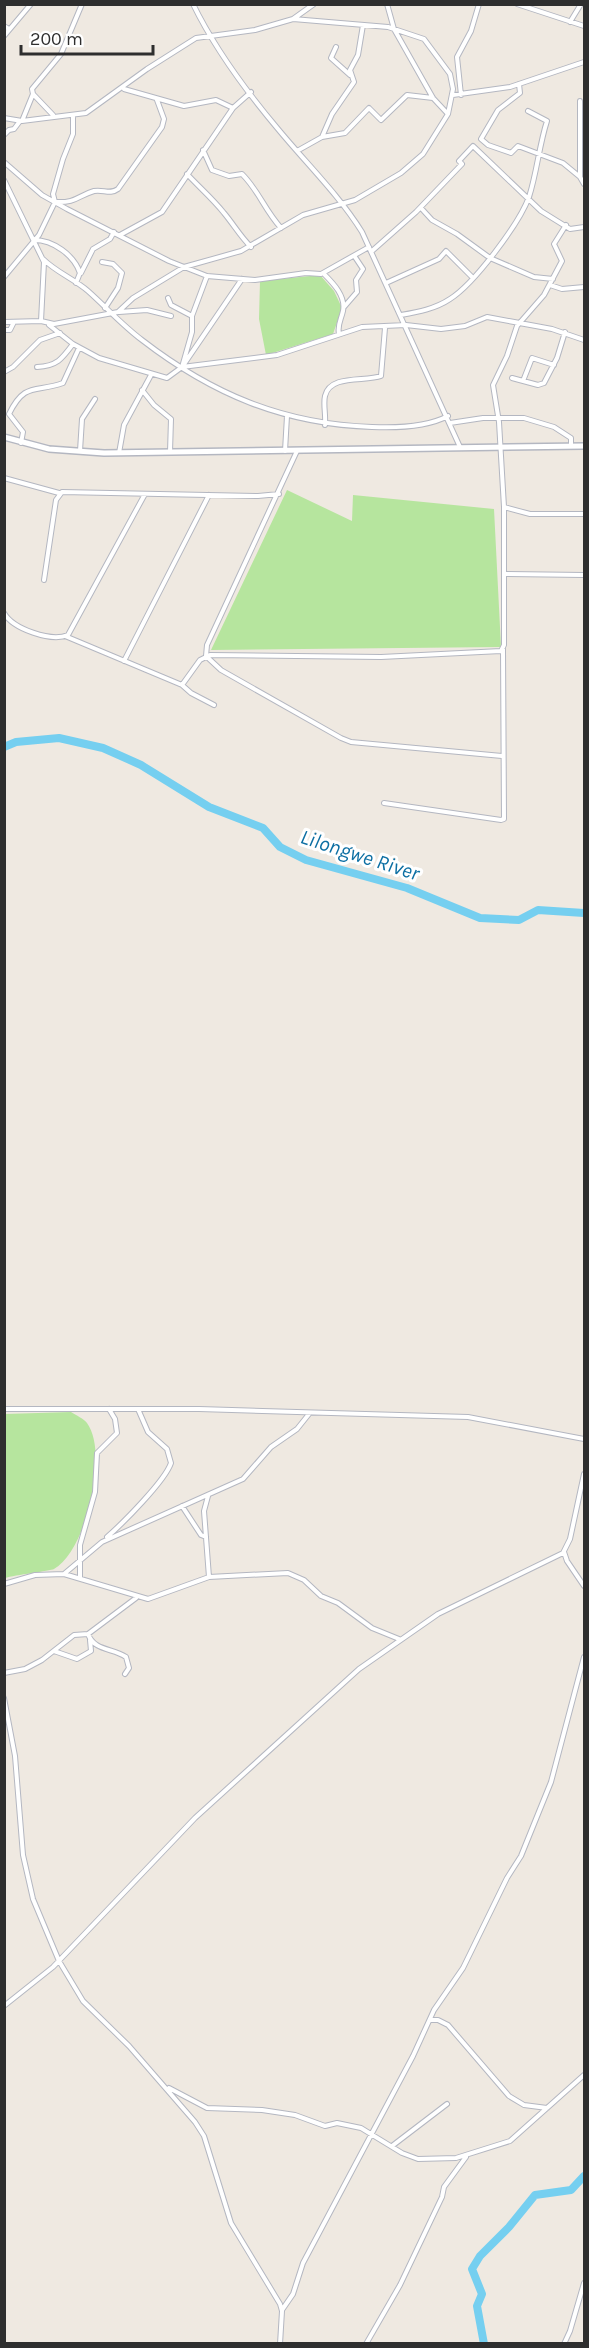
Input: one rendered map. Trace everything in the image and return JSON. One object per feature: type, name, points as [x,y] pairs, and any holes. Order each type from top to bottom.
[{"type":"main road","points":[[4,437],[21,443],[80,452],[119,453],[585,446]]},
{"type":"street","points":[[4,36],[31,4]]},
{"type":"street","points":[[4,135],[21,121],[33,94],[32,89],[61,54],[82,4]]},
{"type":"street","points":[[193,4],[208,35],[297,151],[354,220],[406,325],[448,416],[460,448]]},
{"type":"street","points":[[4,117],[21,121],[91,111],[196,38],[255,30],[293,19],[314,4]]},
{"type":"street","points":[[387,4],[394,29],[433,98],[448,114]]},
{"type":"street","points":[[461,95],[457,57],[471,31],[479,4]]},
{"type":"street","points":[[517,4],[585,27]]},
{"type":"street","points":[[570,22],[581,4]]},
{"type":"street","points":[[118,312],[133,298],[184,267],[251,247],[303,215],[355,200],[385,184],[416,161],[429,146],[448,114],[453,95],[450,74],[424,39],[394,29],[293,19]]},
{"type":"street","points":[[351,75],[363,25]]},
{"type":"street","points":[[4,26],[9,30]]},
{"type":"street","points":[[322,137],[332,114],[354,82],[351,75],[331,58],[336,47]]},
{"type":"street","points":[[453,95],[519,84],[585,62]]},
{"type":"street","points":[[519,84],[520,93],[498,110],[481,139],[502,151],[511,153],[518,146],[563,163],[585,184]]},
{"type":"street","points":[[123,88],[184,106],[216,100],[233,108]]},
{"type":"street","points":[[120,235],[156,217],[233,108],[251,92]]},
{"type":"street","points":[[33,94],[54,115]]},
{"type":"street","points":[[297,151],[322,137],[345,133],[369,108],[381,120],[407,95],[433,98]]},
{"type":"street","points":[[55,202],[69,202],[96,190],[111,193],[118,189],[162,127],[164,119],[158,100]]},
{"type":"street","points":[[580,102],[580,177]]},
{"type":"street","points":[[401,315],[440,305],[455,296],[490,258],[528,200],[548,121],[528,111]]},
{"type":"street","points":[[4,277],[33,240],[55,202],[53,194],[60,167],[73,134],[73,115]]},
{"type":"street","points":[[4,162],[42,195],[184,267],[207,276],[242,279],[324,274],[370,249],[421,208],[462,165],[459,161],[473,146],[528,200],[550,217],[575,230],[585,228]]},
{"type":"street","points":[[203,150],[212,170],[229,176],[242,174],[254,186],[265,210],[281,228]]},
{"type":"street","points":[[187,174],[214,201],[232,222],[239,236],[251,247]]},
{"type":"street","points":[[4,180],[43,259],[76,283],[142,340],[182,367],[254,406],[325,424],[382,428],[428,423],[448,416]]},
{"type":"street","points":[[421,208],[432,220],[490,258],[534,277],[553,279]]},
{"type":"street","points":[[384,803],[501,820],[505,815],[502,756],[504,507],[499,418],[493,385],[520,323],[553,279],[562,257],[554,244],[566,225]]},
{"type":"street","points":[[76,283],[93,249],[110,239],[114,232]]},
{"type":"street","points":[[33,240],[61,250],[73,260],[80,273]]},
{"type":"street","points":[[386,283],[438,260],[446,251],[473,278]]},
{"type":"street","points":[[339,334],[339,322],[344,308],[357,292],[356,280],[363,268],[355,257]]},
{"type":"street","points":[[41,321],[43,259]]},
{"type":"street","points":[[102,261],[113,264],[122,273],[118,288],[105,308]]},
{"type":"street","points":[[324,274],[338,287],[344,308]]},
{"type":"street","points":[[182,367],[192,332],[192,316],[207,276]]},
{"type":"street","points":[[4,322],[41,321],[73,344],[104,360],[167,378],[182,367],[242,279]]},
{"type":"street","points":[[549,287],[562,289],[585,287]]},
{"type":"street","points":[[168,298],[171,305],[192,316]]},
{"type":"street","points":[[48,324],[118,312],[147,310],[171,316]]},
{"type":"street","points":[[182,367],[277,355],[362,327],[385,328],[406,325],[451,328],[487,317],[565,332],[585,340]]},
{"type":"street","points":[[4,330],[10,330],[14,322]]},
{"type":"street","points":[[325,424],[325,394],[332,386],[343,381],[381,376],[385,328]]},
{"type":"street","points":[[512,378],[542,385],[554,365],[565,332]]},
{"type":"street","points":[[4,372],[13,367],[40,340],[60,333]]},
{"type":"street","points":[[37,367],[52,366],[60,361],[73,344]]},
{"type":"street","points":[[21,443],[22,432],[9,414],[14,403],[29,389],[63,383],[80,348]]},
{"type":"street","points":[[523,381],[532,358],[554,365]]},
{"type":"street","points":[[119,453],[124,424],[151,375]]},
{"type":"street","points":[[142,390],[157,408],[171,419],[170,452]]},
{"type":"street","points":[[80,452],[82,419],[95,399]]},
{"type":"street","points":[[285,451],[287,416]]},
{"type":"street","points":[[450,423],[524,418],[554,427],[569,435],[571,447]]},
{"type":"street","points":[[297,451],[279,494],[222,609],[205,649],[206,656],[221,670],[351,742],[502,756]]},
{"type":"street","points":[[4,478],[59,493],[258,496],[279,494]]},
{"type":"street","points":[[44,580],[59,493]]},
{"type":"street","points":[[65,636],[73,627],[145,494]]},
{"type":"street","points":[[124,661],[209,495]]},
{"type":"street","points":[[504,507],[530,514],[585,514]]},
{"type":"street","points":[[504,574],[585,575]]},
{"type":"street","points":[[4,613],[12,623],[23,628],[65,636],[182,685],[191,693],[214,705]]},
{"type":"street","points":[[206,656],[381,657],[499,652],[503,648]]},
{"type":"street","points":[[182,685],[206,656]]},
{"type":"street","points":[[80,1578],[80,1545],[95,1492],[97,1453],[117,1433],[115,1419],[109,1409]]},
{"type":"street","points":[[64,1574],[102,1542],[155,1489],[171,1463],[167,1449],[148,1432],[138,1409]]},
{"type":"street","points":[[4,1410],[138,1409],[482,1418],[585,1439]]},
{"type":"street","points":[[102,1542],[208,1496],[248,1475],[271,1447],[297,1429],[310,1414]]},
{"type":"street","points":[[4,2006],[59,1961],[195,1818],[359,1669],[438,1614],[564,1552],[570,1539],[585,1474]]},
{"type":"street","points":[[208,1496],[204,1512],[209,1578]]},
{"type":"street","points":[[182,1506],[201,1535],[206,1537]]},
{"type":"street","points":[[564,1552],[567,1561],[585,1586]]},
{"type":"street","points":[[4,1584],[35,1575],[64,1574],[136,1598],[155,1598],[209,1578],[288,1573],[304,1580],[321,1596],[338,1603],[372,1628],[399,1640]]},
{"type":"street","points":[[4,1673],[25,1669],[74,1635],[88,1634],[136,1598]]},
{"type":"street","points":[[54,1651],[77,1659],[91,1651],[88,1634]]},
{"type":"street","points":[[90,1640],[101,1648],[126,1657],[129,1668],[125,1674]]},
{"type":"street","points":[[282,2311],[290,2300],[303,2264],[429,2020],[463,1968],[507,1878],[521,1856],[551,1782],[585,1657]]},
{"type":"street","points":[[5,1701],[11,1727],[23,1855],[33,1899],[59,1961],[83,2001],[165,2086],[204,2136],[231,2223],[240,2242],[255,2260],[282,2311],[280,2343]]},
{"type":"street","points":[[4,1732],[11,1727]]},
{"type":"street","points":[[429,2020],[438,2020],[448,2025],[509,2096],[524,2105],[548,2109]]},
{"type":"street","points":[[165,2086],[207,2108],[262,2110],[295,2115],[326,2126],[337,2123],[371,2133],[418,2159],[469,2155],[510,2141],[585,2075]]},
{"type":"street","points":[[392,2146],[447,2104]]},
{"type":"street","points":[[366,2343],[405,2276],[442,2198],[444,2187],[461,2161],[469,2155]]},
{"type":"street","points":[[564,2343],[585,2283]]},
{"type":"green space","points":[[320,275],[334,291],[342,308],[333,334],[266,355],[259,319],[260,281]]},
{"type":"green space","points":[[287,490],[352,521],[353,495],[494,509],[501,647],[211,650]]},
{"type":"green space","points":[[71,1412],[87,1423],[93,1437],[96,1456],[95,1477],[85,1522],[66,1559],[54,1569],[5,1578],[5,1414]]},
{"type":"waterway","name":"Lilongwe River","points":[[4,747],[16,742],[59,738],[103,748],[141,765],[209,807],[263,828],[280,847],[306,860],[407,888],[480,918],[519,920],[538,910],[584,913]]},
{"type":"waterway","points":[[484,2344],[477,2306],[482,2294],[472,2269],[480,2256],[509,2227],[535,2195],[571,2190],[584,2176]]}]
